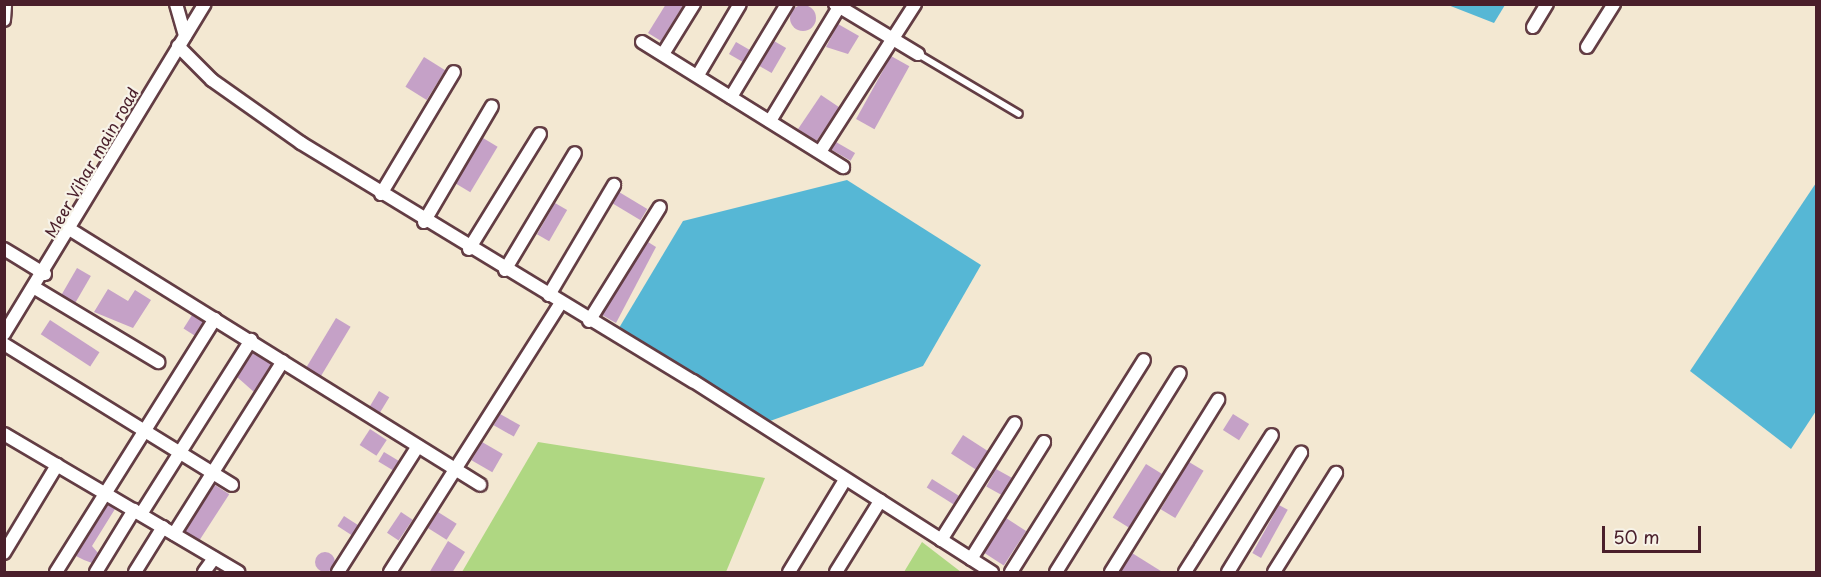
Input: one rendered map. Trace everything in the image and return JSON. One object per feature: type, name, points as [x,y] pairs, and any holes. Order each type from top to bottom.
[{"type":"street","points":[[4,20],[5,4]]},
{"type":"street","points":[[176,4],[182,41],[238,100],[424,222],[549,295],[992,573]]},
{"type":"street","name":"Meer Vihar main road","points":[[4,334],[45,274],[205,4]]},
{"type":"street","points":[[663,54],[694,4]]},
{"type":"street","points":[[698,75],[740,4]]},
{"type":"street","points":[[731,98],[787,4]]},
{"type":"street","points":[[820,152],[915,4]]},
{"type":"street","points":[[1533,27],[1547,4]]},
{"type":"street","points":[[1587,47],[1614,4]]},
{"type":"street","points":[[770,122],[843,7],[918,54]]},
{"type":"street","points":[[642,42],[843,167]]},
{"type":"street","points":[[381,194],[454,72]]},
{"type":"street","points":[[424,222],[492,106]]},
{"type":"street","points":[[469,249],[540,134]]},
{"type":"street","points":[[505,270],[575,153]]},
{"type":"street","points":[[549,295],[614,185]]},
{"type":"street","points":[[589,321],[660,207]]},
{"type":"street","points":[[71,230],[251,340],[480,485]]},
{"type":"street","points":[[4,249],[45,274]]},
{"type":"street","points":[[35,288],[158,362]]},
{"type":"street","points":[[390,573],[560,304]]},
{"type":"street","points":[[56,573],[106,493],[148,433],[215,319]]},
{"type":"street","points":[[96,573],[179,453],[251,340]]},
{"type":"street","points":[[4,344],[232,485]]},
{"type":"street","points":[[1011,573],[1144,360]]},
{"type":"street","points":[[174,534],[283,361]]},
{"type":"street","points":[[1056,573],[1180,373]]},
{"type":"street","points":[[1111,573],[1218,400]]},
{"type":"street","points":[[941,540],[1015,423]]},
{"type":"street","points":[[4,434],[238,573]]},
{"type":"street","points":[[1185,573],[1272,435]]},
{"type":"street","points":[[971,559],[1044,442]]},
{"type":"street","points":[[338,573],[418,446]]},
{"type":"street","points":[[1228,573],[1301,453]]},
{"type":"street","points":[[4,553],[57,465]]},
{"type":"street","points":[[1274,573],[1336,473]]},
{"type":"street","points":[[789,573],[845,480]]},
{"type":"street","points":[[836,573],[880,501]]},
{"type":"street","points":[[135,573],[163,527]]},
{"type":"street","points":[[204,573],[214,558]]},
{"type":"lane","points":[[918,54],[1019,114]]},
{"type":"green space","points":[[538,442],[765,478],[726,572],[462,572]]},
{"type":"green space","points":[[922,542],[961,572],[904,572]]},
{"type":"water","points":[[1448,5],[1505,5],[1494,23]]},
{"type":"water","points":[[847,180],[981,265],[923,366],[770,421],[619,328],[683,221]]},
{"type":"water","points":[[1816,183],[1816,411],[1791,449],[1690,371]]},
{"type":"building","points":[[666,4],[684,4],[661,41],[648,33]]},
{"type":"building","points":[[803,5],[812,9],[816,18],[812,27],[803,31],[794,27],[790,18],[794,9]]},
{"type":"building","points":[[838,24],[859,36],[848,54],[826,47]]},
{"type":"building","points":[[774,41],[786,48],[772,73],[760,66]]},
{"type":"building","points":[[736,42],[750,50],[743,62],[729,54]]},
{"type":"building","points":[[891,56],[909,66],[874,129],[856,119]]},
{"type":"building","points":[[424,57],[445,70],[427,100],[405,87]]},
{"type":"building","points":[[821,95],[839,107],[816,141],[798,129]]},
{"type":"building","points":[[483,138],[498,147],[470,192],[456,183]]},
{"type":"building","points":[[836,142],[855,153],[851,161],[832,150]]},
{"type":"building","points":[[619,192],[647,209],[641,220],[612,203]]},
{"type":"building","points":[[555,203],[567,210],[549,241],[537,234]]},
{"type":"building","points":[[648,242],[656,247],[616,323],[602,315]]},
{"type":"building","points":[[77,268],[91,276],[75,303],[62,295]]},
{"type":"building","points":[[108,289],[128,301],[135,290],[151,300],[133,328],[94,312]]},
{"type":"building","points":[[192,315],[203,322],[195,335],[184,329]]},
{"type":"building","points":[[336,318],[351,327],[321,376],[306,368]]},
{"type":"building","points":[[50,320],[99,352],[90,366],[41,334]]},
{"type":"building","points":[[253,353],[271,364],[254,392],[237,377]]},
{"type":"building","points":[[379,391],[389,397],[380,413],[370,406]]},
{"type":"building","points":[[500,414],[520,425],[514,437],[494,425]]},
{"type":"building","points":[[1233,414],[1249,424],[1239,440],[1223,430]]},
{"type":"building","points":[[370,429],[387,440],[376,456],[360,445]]},
{"type":"building","points":[[963,435],[988,451],[976,470],[951,453]]},
{"type":"building","points":[[482,442],[503,454],[492,472],[472,460]]},
{"type":"building","points":[[384,452],[399,461],[393,470],[378,461]]},
{"type":"building","points":[[1189,462],[1204,471],[1175,518],[1161,509]]},
{"type":"building","points":[[1146,464],[1162,474],[1129,527],[1113,517]]},
{"type":"building","points":[[996,469],[1012,478],[1002,495],[986,486]]},
{"type":"building","points":[[932,479],[959,496],[954,504],[927,487]]},
{"type":"building","points":[[215,485],[229,494],[199,540],[185,531]]},
{"type":"building","points":[[108,505],[115,509],[92,546],[98,553],[92,563],[76,556]]},
{"type":"building","points":[[1279,505],[1288,510],[1261,558],[1252,553]]},
{"type":"building","points":[[401,512],[413,520],[399,541],[387,533]]},
{"type":"building","points":[[438,512],[457,524],[447,540],[428,528]]},
{"type":"building","points":[[344,516],[358,525],[352,535],[337,526]]},
{"type":"building","points":[[1006,518],[1026,531],[1004,565],[984,552]]},
{"type":"building","points":[[448,541],[465,552],[452,573],[429,573]]},
{"type":"building","points":[[325,552],[332,555],[335,562],[332,569],[325,572],[318,569],[315,562],[318,555]]},
{"type":"building","points":[[1132,553],[1164,573],[1120,573]]}]
